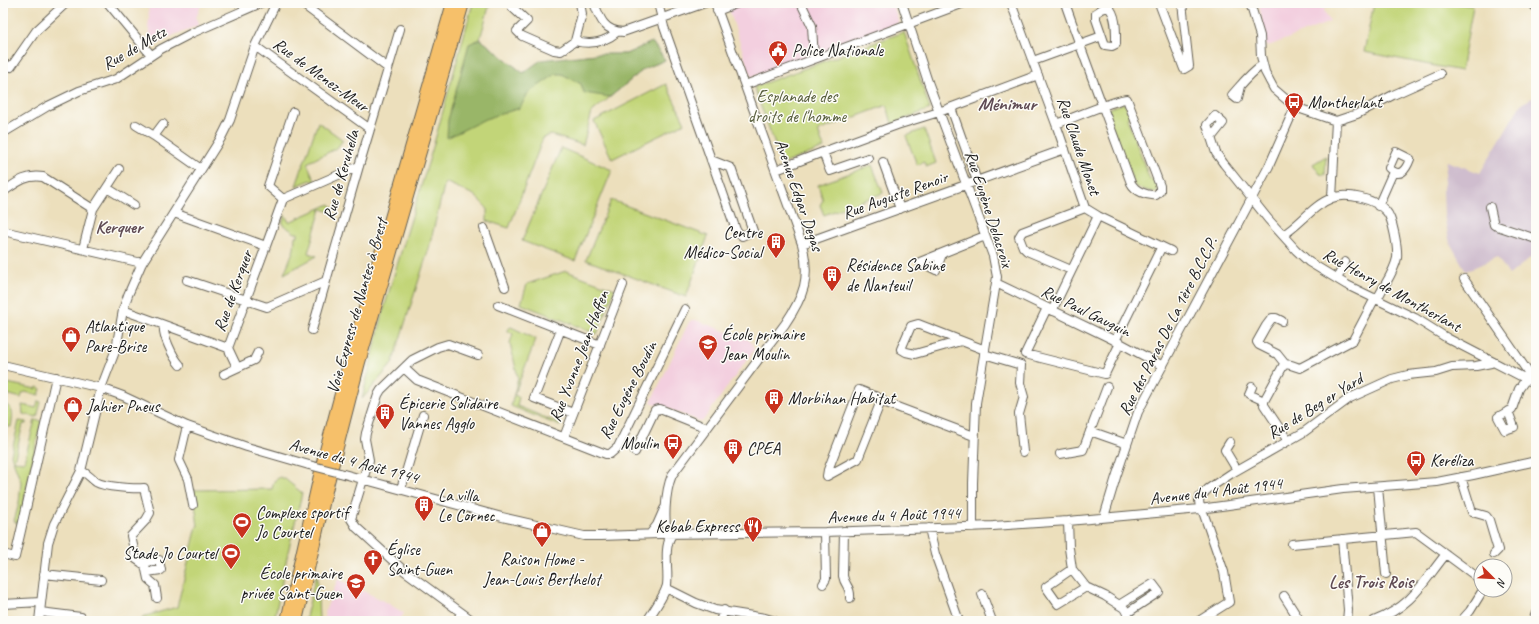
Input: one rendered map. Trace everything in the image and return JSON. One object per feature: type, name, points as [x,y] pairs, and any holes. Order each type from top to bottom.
[{"type":"highway","name":"Voie Express de Nantes à Brest","points":[[286,621],[324,458],[354,346],[453,3]]},
{"type":"highway","name":"Voie Express de Nantes à Brest","points":[[296,621],[328,482],[357,369],[463,3]]},
{"type":"street","points":[[3,63],[11,67],[36,31],[66,3]]},
{"type":"street","points":[[108,3],[152,55]]},
{"type":"street","name":"Rue de Metz","points":[[3,133],[48,106],[79,91],[116,78],[161,49],[192,33],[261,3]]},
{"type":"street","points":[[81,621],[82,617],[40,617],[48,543],[54,524],[81,471],[101,388],[116,349],[123,310],[142,263],[221,138],[230,120],[255,46],[276,3]]},
{"type":"street","points":[[301,3],[388,68]]},
{"type":"street","points":[[516,3],[512,7],[527,21],[518,31],[522,36],[554,50],[560,51],[575,41],[582,14],[580,3]]},
{"type":"street","points":[[594,3],[600,20],[609,29],[617,32],[623,32],[705,3]]},
{"type":"street","points":[[658,3],[671,48],[711,160],[736,230],[742,236],[754,231],[732,168],[711,160]]},
{"type":"street","points":[[716,7],[738,3]]},
{"type":"street","points":[[801,3],[812,26],[814,59]]},
{"type":"street","name":"Rue Eugène Delacroix","points":[[902,3],[939,112],[993,256],[997,277],[976,403],[974,436],[973,527]]},
{"type":"street","points":[[744,85],[964,3]]},
{"type":"street","name":"Rue Claude Monet","points":[[1011,3],[1056,124],[1085,208],[1161,248],[1171,251]]},
{"type":"street","points":[[1056,124],[1102,107],[1122,98],[1127,99],[1160,186],[1160,191],[1156,195],[1150,196],[1134,188],[1131,184],[1102,107],[1079,44],[1065,3]]},
{"type":"street","points":[[1160,3],[1184,69],[1189,66],[1182,3]]},
{"type":"street","points":[[1250,3],[1260,36],[1262,65],[1274,89],[1294,107],[1336,121],[1357,114],[1393,95],[1440,74]]},
{"type":"street","points":[[1531,3],[1536,7]]},
{"type":"street","name":"Avenue Edgar Degas","points":[[669,536],[666,504],[672,475],[797,308],[807,277],[807,265],[802,244],[716,7]]},
{"type":"street","name":"Rue de Keruhella","points":[[312,330],[400,30]]},
{"type":"street","points":[[575,41],[593,43],[611,37],[617,32]]},
{"type":"street","points":[[1033,61],[1102,36]]},
{"type":"street","name":"Rue de Menez-Meur","points":[[255,46],[370,129]]},
{"type":"street","points":[[1240,86],[1255,70],[1262,65]]},
{"type":"street","points":[[776,170],[897,125],[951,108],[1038,75]]},
{"type":"street","name":"Rue des Paras De La 1ère B.C.C.P.","points":[[1104,518],[1138,412],[1252,198],[1285,132],[1294,107]]},
{"type":"street","points":[[951,108],[977,181]]},
{"type":"street","points":[[283,199],[268,186],[293,112]]},
{"type":"street","points":[[1332,198],[1336,121]]},
{"type":"street","points":[[154,136],[163,124]]},
{"type":"street","points":[[136,125],[201,169]]},
{"type":"street","name":"Rue Henry de Montherlant","points":[[1211,138],[1216,153],[1283,235],[1309,262],[1337,279],[1414,318],[1536,384]]},
{"type":"street","name":"Rue Auguste Renoir","points":[[802,244],[1065,149]]},
{"type":"street","points":[[823,152],[830,170],[868,158]]},
{"type":"street","points":[[883,162],[900,209]]},
{"type":"street","points":[[266,246],[283,199],[359,166]]},
{"type":"street","points":[[83,249],[94,209],[119,169]]},
{"type":"street","points":[[1378,206],[1393,172]]},
{"type":"street","points":[[3,192],[26,178],[37,176],[43,177],[94,209]]},
{"type":"street","points":[[107,188],[134,205]]},
{"type":"street","points":[[1282,321],[1272,318],[1257,342],[1259,345],[1277,354],[1285,364],[1300,368],[1353,340],[1387,282],[1397,257],[1389,216],[1386,210],[1363,198],[1354,196],[1332,198],[1319,206],[1283,235]]},
{"type":"street","points":[[1490,207],[1494,225],[1536,239]]},
{"type":"street","points":[[1071,270],[1027,251],[1023,247],[1018,237],[1022,232],[1085,208]]},
{"type":"street","name":"Rue de Kerquer","points":[[174,213],[266,246],[228,348]]},
{"type":"street","points":[[1098,216],[1071,270],[1025,354],[1105,374],[1161,248]]},
{"type":"street","points":[[484,228],[506,287]]},
{"type":"street","points":[[3,232],[142,263]]},
{"type":"street","points":[[942,254],[986,236]]},
{"type":"street","points":[[1337,279],[1345,262]]},
{"type":"street","points":[[1464,279],[1528,372],[1526,379],[1519,389],[1512,409],[1508,411]]},
{"type":"street","points":[[187,280],[267,307],[326,281]]},
{"type":"street","name":"Rue Paul Gauguin","points":[[996,283],[1118,342],[1163,366]]},
{"type":"street","name":"Rue Yvonne Jean-Haffen","points":[[564,437],[623,285]]},
{"type":"street","points":[[498,305],[600,345]]},
{"type":"street","name":"Rue Eugéne Boudin","points":[[404,368],[417,380],[606,454],[610,454],[618,447],[685,309]]},
{"type":"street","name":"Rue de Kerquer","points":[[123,310],[228,348],[237,367]]},
{"type":"street","points":[[961,341],[915,354],[901,349],[911,326],[918,324],[961,341],[984,352],[1021,365],[1020,384],[1024,397],[1019,414],[1023,452]]},
{"type":"street","points":[[164,325],[163,331],[176,360],[180,365]]},
{"type":"street","points":[[561,329],[534,398],[573,413]]},
{"type":"street","points":[[473,621],[402,569],[352,523],[351,519],[369,460],[365,439],[366,434],[378,395],[381,390],[412,360],[438,347],[448,344],[478,355]]},
{"type":"street","points":[[224,374],[254,360],[258,352]]},
{"type":"street","name":"Rue de Beg er Yard","points":[[1201,509],[1199,500],[1203,493],[1237,470],[1304,432],[1350,398],[1384,382],[1408,375],[1425,374],[1452,367],[1476,366],[1493,362]]},
{"type":"street","points":[[1285,364],[1264,402],[1264,405],[1288,441]]},
{"type":"street","name":"Avenue du 4 Août 1944","points":[[3,365],[101,388],[123,396],[187,426],[259,451],[502,517],[584,536],[650,534],[669,536],[825,532],[973,527],[1068,521],[1201,509],[1343,489],[1437,482],[1536,461]]},
{"type":"street","points":[[3,554],[15,557],[56,377]]},
{"type":"street","points":[[1060,454],[1083,450],[1107,387]]},
{"type":"street","points":[[1252,387],[1249,394],[1264,402]]},
{"type":"street","points":[[881,401],[858,459],[827,476],[859,390],[882,399],[881,401],[974,436]]},
{"type":"street","points":[[635,452],[655,410],[660,409],[706,428]]},
{"type":"street","points":[[401,489],[423,415]]},
{"type":"street","points":[[187,426],[179,460],[188,479],[193,505]]},
{"type":"street","points":[[1090,431],[1127,444]]},
{"type":"street","points":[[1230,442],[1225,450],[1237,470]]},
{"type":"street","points":[[81,471],[87,473],[97,482],[132,489],[144,488],[150,513],[146,520],[131,536],[136,559],[145,565],[148,580],[155,585],[157,598]]},
{"type":"street","points":[[1461,477],[1472,512],[1486,516],[1489,520],[1498,550],[1494,554]]},
{"type":"street","points":[[647,621],[666,588],[671,491],[670,481]]},
{"type":"street","points":[[1378,487],[1386,574]]},
{"type":"street","points":[[650,534],[658,525],[666,504]]},
{"type":"street","points":[[1199,621],[1230,602],[1224,572],[1201,509]]},
{"type":"street","points":[[1068,521],[1069,548],[1072,569],[1086,587],[1105,596],[1124,608],[1131,621]]},
{"type":"street","points":[[929,528],[935,554],[959,621]]},
{"type":"street","points":[[844,531],[843,576],[850,589],[850,598]]},
{"type":"street","points":[[823,584],[826,579],[825,532]]},
{"type":"street","points":[[1292,544],[1416,532],[1473,574]]},
{"type":"street","points":[[1342,539],[1348,610],[1347,621]]},
{"type":"street","points":[[1374,621],[1386,616],[1408,602],[1446,554]]},
{"type":"street","points":[[142,563],[159,560],[161,570],[147,572]]},
{"type":"street","points":[[1072,569],[1046,587],[1058,604],[1086,587]]},
{"type":"street","points":[[44,574],[101,580]]},
{"type":"street","points":[[1119,605],[1153,584],[1159,592],[1127,613]]},
{"type":"street","points":[[666,588],[696,603],[715,610],[724,610],[774,621]]},
{"type":"street","points":[[982,594],[992,621]]},
{"type":"street","points":[[1284,596],[1300,621]]},
{"type":"street","points":[[1461,621],[1479,598]]},
{"type":"street","points":[[3,604],[41,602]]},
{"type":"street","points":[[720,621],[724,610]]},
{"type":"street","points":[[457,621],[461,612]]},
{"type":"street","points":[[1533,621],[1536,613]]},
{"type":"shaded area","points":[[148,3],[202,3],[196,18],[199,25],[174,35],[153,47],[148,27]]},
{"type":"shaded area","points":[[732,3],[892,3],[899,23],[798,63],[751,77],[729,9]]},
{"type":"shaded area","points":[[1259,3],[1329,3],[1324,10],[1330,22],[1266,47]]},
{"type":"shaded area","points":[[1536,96],[1536,253],[1509,275],[1497,257],[1466,271],[1450,243],[1444,215],[1443,190],[1447,161],[1480,173],[1521,104]]},
{"type":"shaded area","name":"École primaire Jean Moulin","points":[[696,320],[749,340],[754,350],[702,422],[651,402],[689,322]]},
{"type":"shaded area","name":"École primaire privée Saint-Guen","points":[[338,579],[384,601],[404,613],[399,621],[324,621],[325,611]]},
{"type":"green space","points":[[473,3],[490,3],[480,39],[523,73],[541,62],[587,55],[626,54],[652,42],[665,60],[644,69],[592,112],[583,145],[551,135],[543,138],[509,228],[487,221],[487,208],[474,195],[445,182],[429,248],[392,364],[362,399],[385,305],[433,147]]},
{"type":"green space","points":[[1374,3],[1454,3],[1473,6],[1461,71],[1364,52]]},
{"type":"green space","name":"Esplanade des droits de l'homme","points":[[904,32],[930,109],[892,124],[887,105],[818,131],[824,148],[782,164],[754,87]]},
{"type":"green space","points":[[480,39],[523,73],[541,60],[596,54],[626,54],[652,42],[665,60],[644,69],[610,97],[584,93],[581,84],[562,74],[556,74],[528,93],[520,108],[485,119],[447,138],[448,120],[469,44]]},
{"type":"green space","points":[[666,84],[685,123],[612,159],[594,121]]},
{"type":"green space","points":[[1124,103],[1131,116],[1127,118],[1150,180],[1155,179],[1158,188],[1156,193],[1135,187],[1106,110]]},
{"type":"green space","points":[[318,122],[343,140],[337,148],[307,163],[315,181],[313,182],[311,180],[296,186]]},
{"type":"green space","points":[[924,129],[936,163],[926,167],[924,162],[917,165],[906,136]]},
{"type":"green space","points":[[561,148],[612,170],[575,261],[522,241]]},
{"type":"green space","points":[[1326,156],[1325,175],[1320,174],[1313,164]]},
{"type":"green space","points":[[872,165],[883,193],[824,215],[820,205],[823,200],[818,185]]},
{"type":"green space","points":[[611,200],[708,236],[686,297],[586,260]]},
{"type":"green space","points":[[330,204],[333,208],[332,212],[321,209],[308,253],[317,256],[284,274],[294,249],[295,236],[298,236],[298,233],[295,233],[282,224],[285,215],[289,222]]},
{"type":"green space","points":[[566,271],[615,289],[597,334],[521,304],[527,284]]},
{"type":"green space","points":[[511,327],[536,339],[514,395],[519,397],[517,406],[561,424],[560,426],[511,406],[518,378],[510,343],[513,334],[507,330]]},
{"type":"green space","points":[[7,383],[36,389],[37,387],[41,389],[39,395],[25,392],[22,394],[21,398],[7,394],[7,398],[3,396],[3,386],[6,387]]},
{"type":"green space","points":[[38,401],[41,402],[37,417],[23,414],[22,405],[36,408]]},
{"type":"green space","points":[[3,403],[10,408],[13,416],[11,427],[3,426],[5,413],[3,412]]},
{"type":"green space","points":[[35,420],[41,421],[19,524],[14,521],[19,503],[21,482],[11,455],[19,421],[26,422],[26,424],[23,424],[14,461],[24,462]]},
{"type":"green space","name":"Complexe sportif Jo Courtel","points":[[280,477],[285,479],[302,493],[274,621],[143,621],[142,617],[177,607],[198,526],[193,490],[272,489],[274,481]]},
{"type":"green space","points":[[317,571],[319,621],[305,621]]},
{"type":"place","name":"Police Nationale","points":[[778,67]]},
{"type":"place","name":"Montherlant","points":[[1294,119]]},
{"type":"place","name":"Centre Médico-Social","points":[[776,259]]},
{"type":"place","name":"Résidence Sabine de Nanteuil","points":[[832,292]]},
{"type":"place","name":"Atlantique Pare-Brise","points":[[71,353]]},
{"type":"place","name":"École primaire Jean Moulin","points":[[708,361]]},
{"type":"place","name":"Morbihan Habitat","points":[[774,415]]},
{"type":"place","name":"Jahier Pneus","points":[[73,423]]},
{"type":"place","name":"Épicerie Solidaire Vannes Agglo","points":[[385,430]]},
{"type":"place","name":"Moulin","points":[[673,460]]},
{"type":"place","name":"CPEA","points":[[733,465]]},
{"type":"place","name":"Keréliza","points":[[1416,477]]},
{"type":"place","name":"La villa Le Cornec","points":[[424,522]]},
{"type":"place","name":"Complexe sportif Jo Courtel","points":[[242,539]]},
{"type":"place","name":"Kebab Express","points":[[753,543]]},
{"type":"place","name":"Raison Home - Jean-Louis Berthelot","points":[[542,548]]},
{"type":"place","name":"Stade Jo Courtel","points":[[231,570]]},
{"type":"place","name":"Église Saint-Guen","points":[[373,576]]},
{"type":"place","name":"École primaire privée Saint-Guen","points":[[356,600]]},
{"type":"district","name":"Ménimur","points":[[1007,104]]},
{"type":"district","name":"Kerquer","points":[[119,227]]},
{"type":"district","name":"Les Trois Rois","points":[[1371,582]]}]
